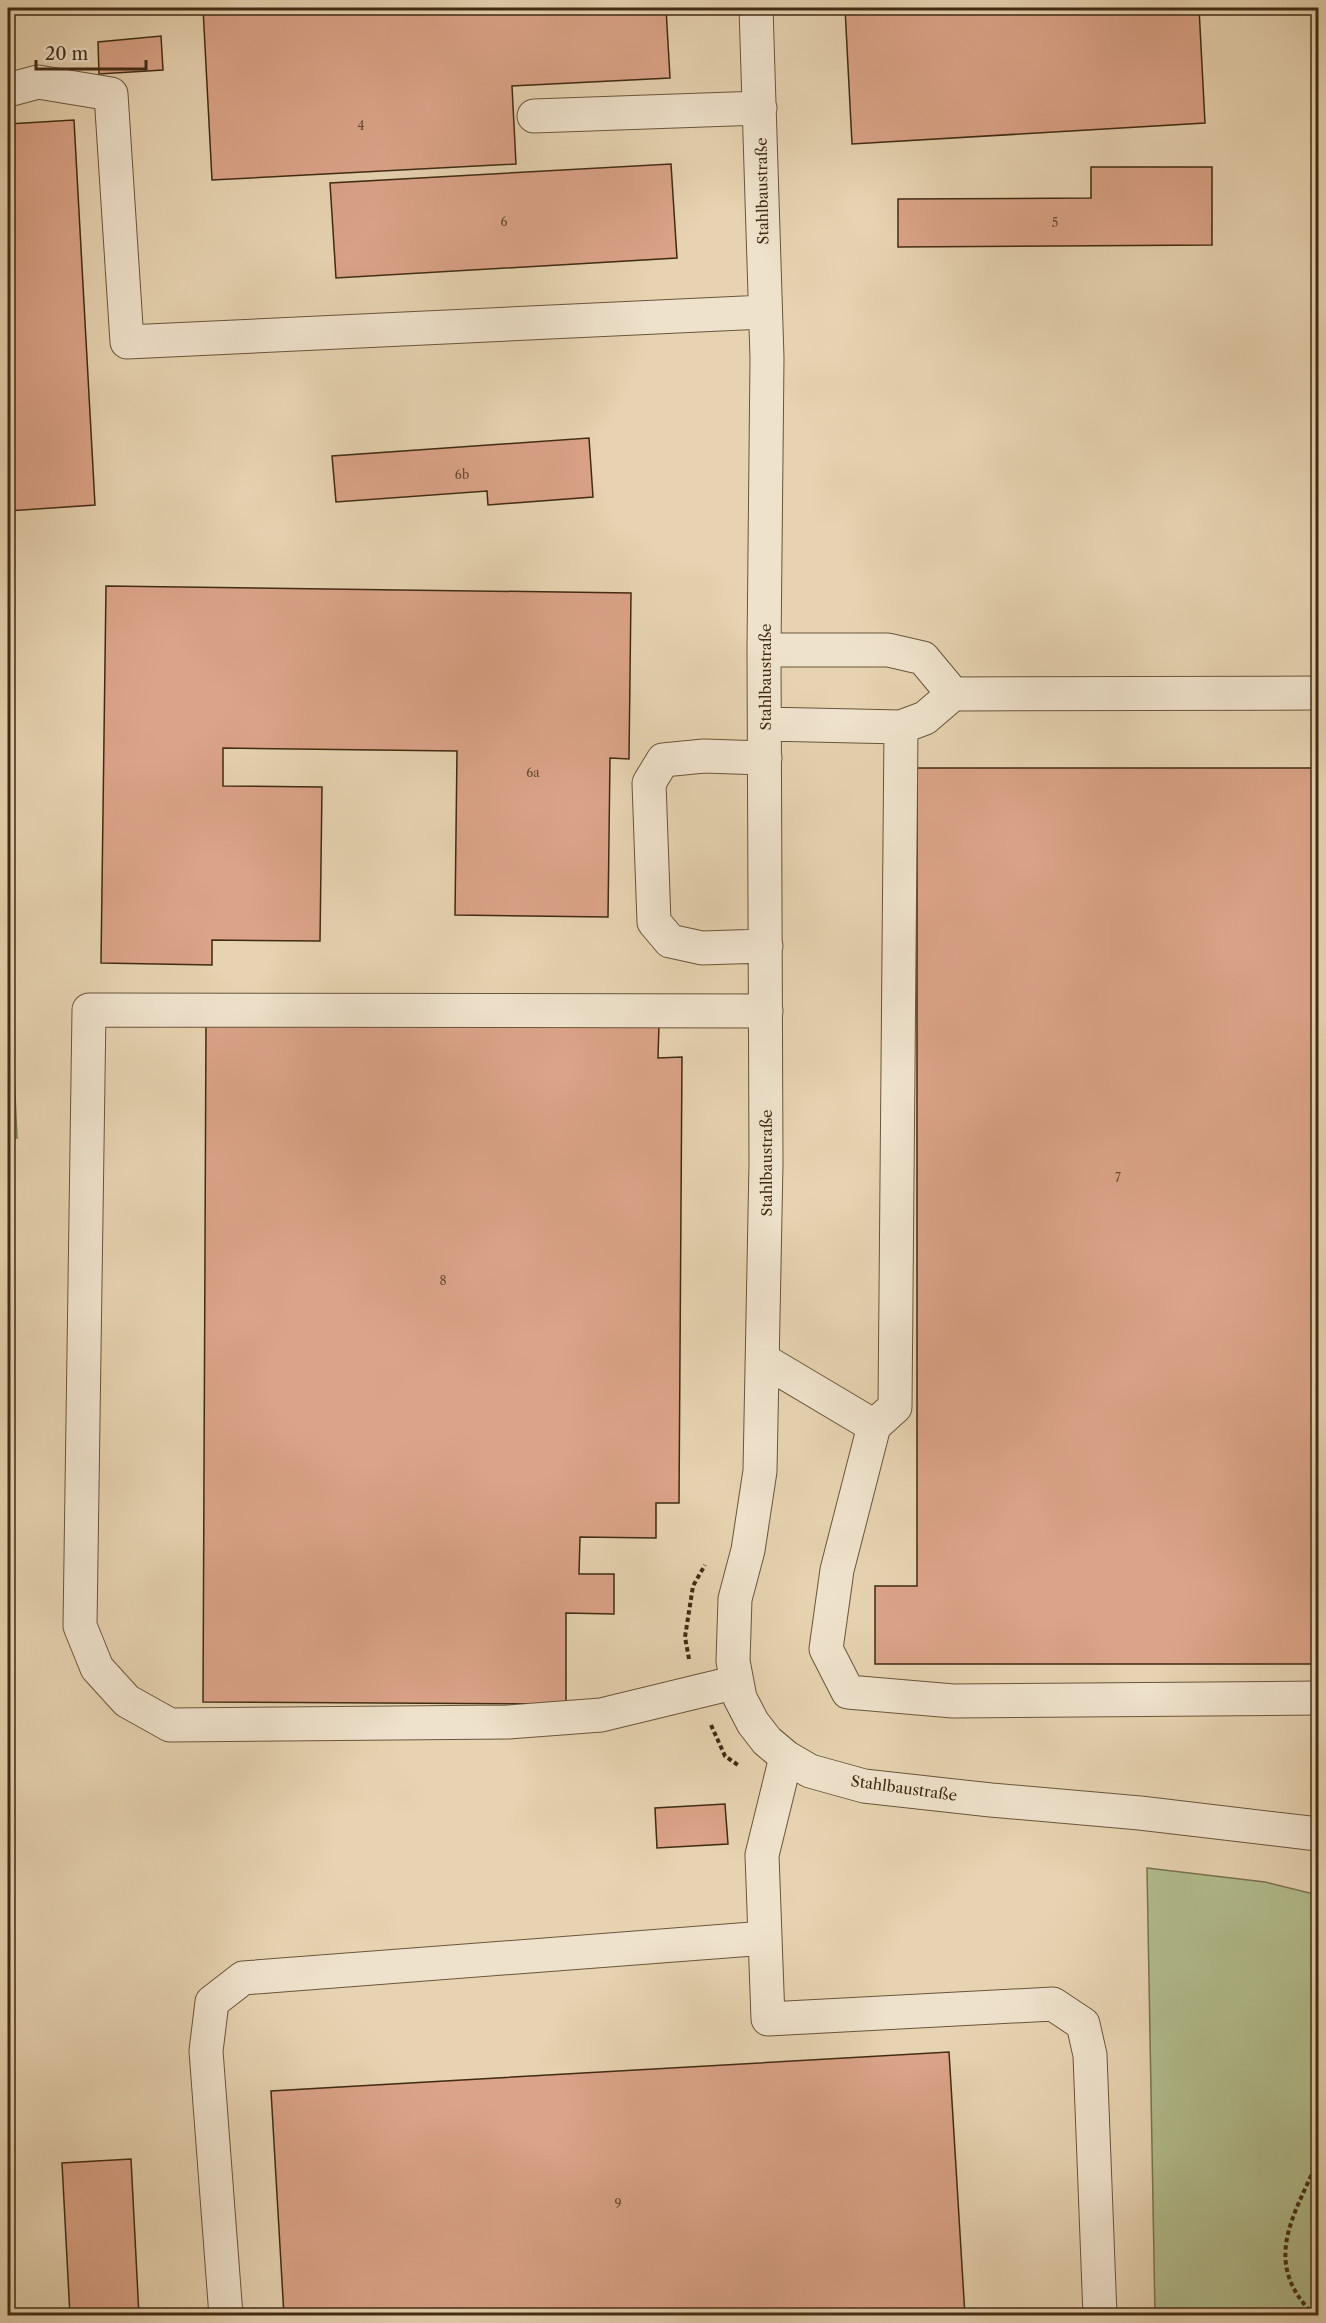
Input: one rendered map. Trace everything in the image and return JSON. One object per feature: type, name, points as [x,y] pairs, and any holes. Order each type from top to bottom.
[{"type":"street","name":"Stahlbaustraße","points":[[756,8],[767,358],[764,650],[766,1163],[760,1472],[748,1550],[735,1599],[733,1661],[740,1698],[753,1723],[767,1741],[786,1757],[810,1771],[864,1786],[1140,1813],[1318,1834]]},
{"type":"street","points":[[8,90],[38,82],[111,94],[127,342],[765,312]]},
{"type":"street","points":[[534,116],[760,108]]},
{"type":"street","points":[[764,650],[888,650],[923,658],[953,694]]},
{"type":"street","points":[[765,724],[901,727],[925,718],[953,694],[1318,693]]},
{"type":"street","points":[[901,727],[896,1407],[874,1426],[837,1570],[826,1649],[848,1692],[953,1701],[1318,1698]]},
{"type":"street","points":[[765,758],[704,756],[663,760],[649,783],[654,922],[670,941],[702,948],[766,946]]},
{"type":"street","points":[[737,1682],[601,1715],[508,1722],[170,1725],[127,1701],[96,1668],[80,1626],[89,1010],[766,1011]]},
{"type":"street","points":[[763,1360],[874,1426]]},
{"type":"street","points":[[786,1757],[762,1855],[768,2019],[1053,2004],[1083,2024],[1090,2055],[1100,2316]]},
{"type":"street","points":[[226,2316],[206,2051],[212,2002],[243,1978],[765,1938]]},
{"type":"path","points":[[1315,2316],[1300,2299],[1292,2285],[1286,2269],[1284,2251],[1291,2223],[1318,2160]]},
{"type":"green space","points":[[8,941],[17,1138],[8,1138]]},
{"type":"green space","points":[[1147,1868],[1265,1882],[1318,1895],[1318,2315],[1155,2315]]},
{"type":"building","points":[[203,8],[666,8],[670,78],[512,86],[516,164],[212,180]]},
{"type":"building","points":[[845,8],[1199,8],[1205,123],[852,144]]},
{"type":"building","points":[[161,36],[163,70],[99,74],[98,42]]},
{"type":"building","points":[[74,120],[95,505],[8,511],[8,124]]},
{"type":"building","points":[[671,164],[677,258],[336,278],[330,183]]},
{"type":"building","points":[[1091,167],[1212,167],[1212,245],[898,247],[898,199],[1091,198]]},
{"type":"building","points":[[589,438],[593,497],[488,505],[487,491],[336,502],[332,456]]},
{"type":"building","points":[[106,586],[631,593],[629,759],[610,758],[608,917],[455,915],[457,751],[223,748],[223,786],[322,787],[320,941],[212,940],[212,965],[101,963]]},
{"type":"building","points":[[8,628],[12,628],[11,682],[8,682]]},
{"type":"building","points":[[917,768],[1318,768],[1318,1664],[875,1664],[875,1586],[917,1586]]},
{"type":"building","points":[[206,1021],[659,1023],[658,1058],[682,1057],[679,1503],[656,1503],[656,1538],[580,1537],[579,1574],[614,1574],[614,1614],[566,1613],[566,1704],[203,1702]]},
{"type":"building","points":[[725,1804],[728,1844],[657,1848],[655,1808]]},
{"type":"building","points":[[949,2052],[965,2316],[284,2316],[271,2091]]},
{"type":"building","points":[[131,2159],[139,2316],[70,2316],[62,2163]]}]
